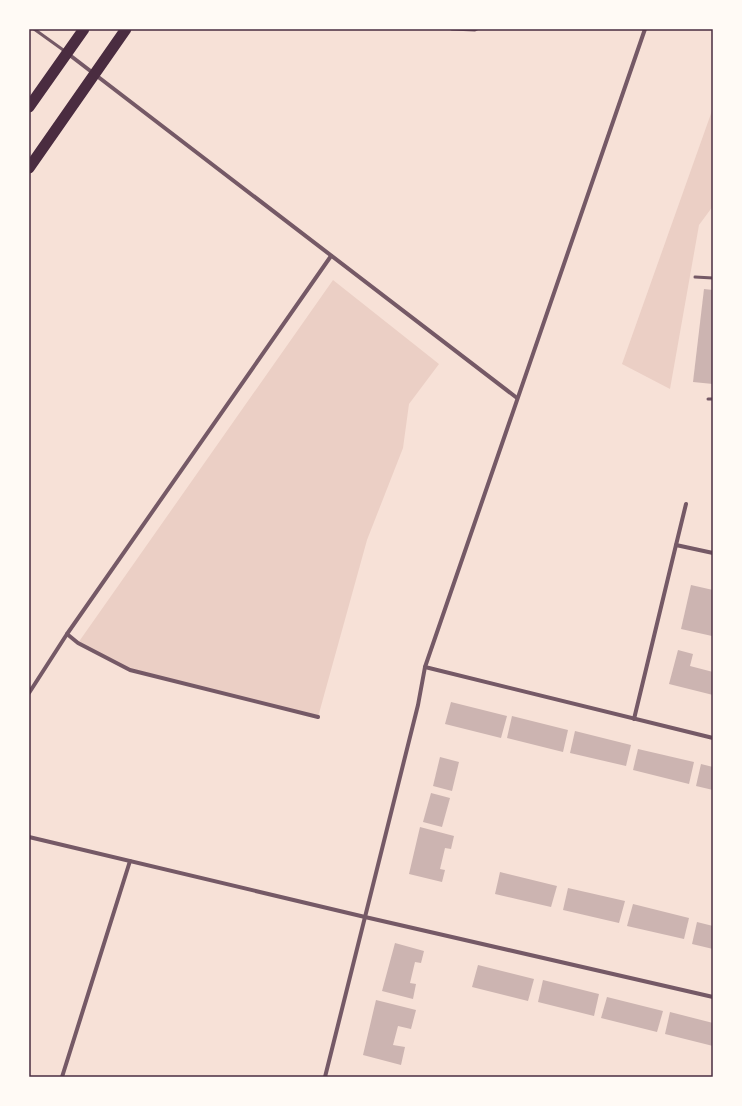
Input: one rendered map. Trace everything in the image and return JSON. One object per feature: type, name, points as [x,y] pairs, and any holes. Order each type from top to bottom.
[{"type":"highway","points":[[29,107],[84,29]]},
{"type":"highway","points":[[29,168],[126,29]]},
{"type":"street","points":[[325,1077],[418,705],[425,667],[645,29]]},
{"type":"street","points":[[67,53],[517,398]]},
{"type":"street","points":[[29,694],[67,634],[331,256]]},
{"type":"street","points":[[634,719],[686,504]]},
{"type":"street","points":[[676,545],[713,553]]},
{"type":"street","points":[[67,634],[78,643],[130,670],[318,717]]},
{"type":"street","points":[[425,667],[713,738]]},
{"type":"street","points":[[29,837],[365,917],[713,997]]},
{"type":"street","points":[[62,1077],[130,861]]},
{"type":"lane","points":[[34,29],[67,53]]},
{"type":"lane","points":[[452,29],[477,29]]},
{"type":"lane","points":[[695,277],[713,278]]},
{"type":"lane","points":[[708,399],[713,399]]},
{"type":"shaded area","points":[[713,108],[713,206],[699,225],[670,389],[622,364]]},
{"type":"shaded area","points":[[333,280],[439,364],[409,404],[403,448],[367,540],[318,717],[130,670],[78,643]]},
{"type":"building","points":[[704,289],[713,290],[713,384],[693,382]]},
{"type":"building","points":[[691,585],[713,590],[712,636],[681,629]]},
{"type":"building","points":[[678,650],[693,654],[690,666],[713,672],[713,695],[669,684]]},
{"type":"building","points":[[451,702],[507,716],[501,738],[445,724]]},
{"type":"building","points":[[512,716],[568,730],[563,752],[507,738]]},
{"type":"building","points":[[575,731],[631,745],[626,766],[570,753]]},
{"type":"building","points":[[638,749],[694,762],[689,784],[633,770]]},
{"type":"building","points":[[440,757],[459,762],[452,791],[433,786]]},
{"type":"building","points":[[701,764],[713,767],[713,790],[696,786]]},
{"type":"building","points":[[431,793],[450,798],[442,827],[423,822]]},
{"type":"building","points":[[420,827],[454,836],[451,849],[445,848],[440,869],[445,870],[442,882],[409,874]]},
{"type":"building","points":[[500,872],[557,886],[551,907],[495,894]]},
{"type":"building","points":[[568,888],[625,901],[619,923],[563,910]]},
{"type":"building","points":[[633,904],[689,918],[684,939],[627,926]]},
{"type":"building","points":[[697,922],[713,926],[713,949],[692,944]]},
{"type":"building","points":[[395,943],[424,951],[421,963],[415,962],[410,983],[416,984],[413,999],[382,991]]},
{"type":"building","points":[[478,965],[534,979],[528,1001],[472,987]]},
{"type":"building","points":[[543,980],[599,994],[594,1016],[538,1002]]},
{"type":"building","points":[[607,997],[663,1011],[657,1032],[601,1018]]},
{"type":"building","points":[[376,1000],[416,1010],[411,1029],[398,1026],[393,1045],[405,1047],[401,1065],[363,1055]]},
{"type":"building","points":[[670,1012],[713,1023],[713,1046],[665,1034]]}]
